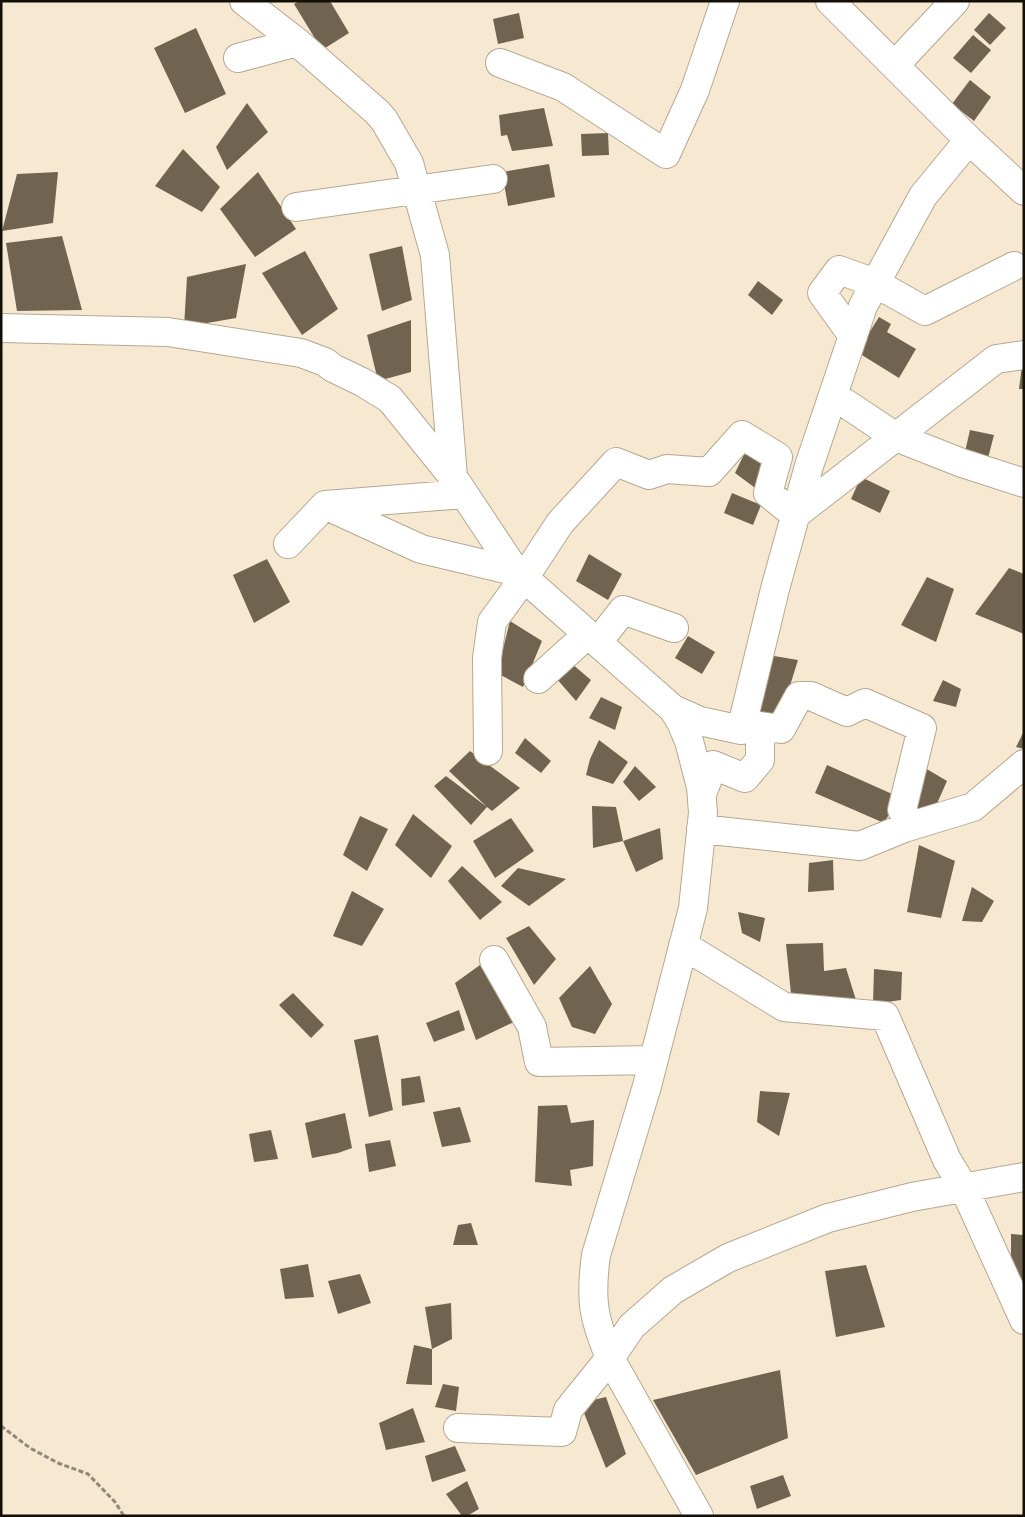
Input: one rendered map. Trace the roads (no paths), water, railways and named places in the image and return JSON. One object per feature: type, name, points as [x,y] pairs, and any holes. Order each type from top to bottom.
[{"type":"street","points":[[244,1],[297,42],[377,112],[384,120],[409,164],[435,256],[458,485]]},
{"type":"street","points":[[500,64],[563,87],[666,154],[695,90],[725,1]]},
{"type":"street","points":[[830,1],[969,140],[1024,191]]},
{"type":"street","points":[[894,65],[955,1]]},
{"type":"street","points":[[238,58],[297,42]]},
{"type":"street","points":[[702,794],[713,765],[745,778],[760,760],[751,728],[775,589],[809,466],[863,306],[922,196],[969,140]]},
{"type":"street","points":[[296,207],[493,179]]},
{"type":"street","points":[[853,336],[822,293],[839,270],[875,283],[925,311],[1014,266]]},
{"type":"street","points":[[1,328],[168,332],[301,353],[316,358],[362,382],[390,399],[458,485],[508,562],[673,709],[681,722],[689,741],[702,794],[703,813],[693,908],[653,1060],[596,1255],[592,1282],[595,1315],[610,1358],[699,1516]]},
{"type":"street","points":[[795,515],[996,359],[1024,355]]},
{"type":"street","points":[[833,395],[896,437],[962,463],[1024,483]]},
{"type":"street","points":[[488,751],[487,658],[492,622],[521,575],[560,523],[616,462],[649,475],[667,469],[709,472],[742,435],[778,457],[768,493],[795,515]]},
{"type":"street","points":[[288,544],[325,505],[458,485]]},
{"type":"street","points":[[325,505],[421,549],[521,575]]},
{"type":"street","points":[[538,679],[593,638],[624,610],[674,628]]},
{"type":"street","points":[[673,709],[700,721],[751,728],[781,729],[799,696],[811,696],[847,712],[865,703],[922,728],[902,810],[911,826]]},
{"type":"street","points":[[701,830],[860,846],[911,826],[973,807],[1024,764]]},
{"type":"street","points":[[683,945],[784,1008],[885,1016],[947,1160],[964,1188],[1024,1320]]},
{"type":"street","points":[[494,960],[532,1027],[539,1062],[653,1060]]},
{"type":"street","points":[[458,1428],[562,1432],[568,1410],[610,1358],[632,1326],[673,1290],[728,1258],[828,1218],[912,1197],[1024,1177]]}]
